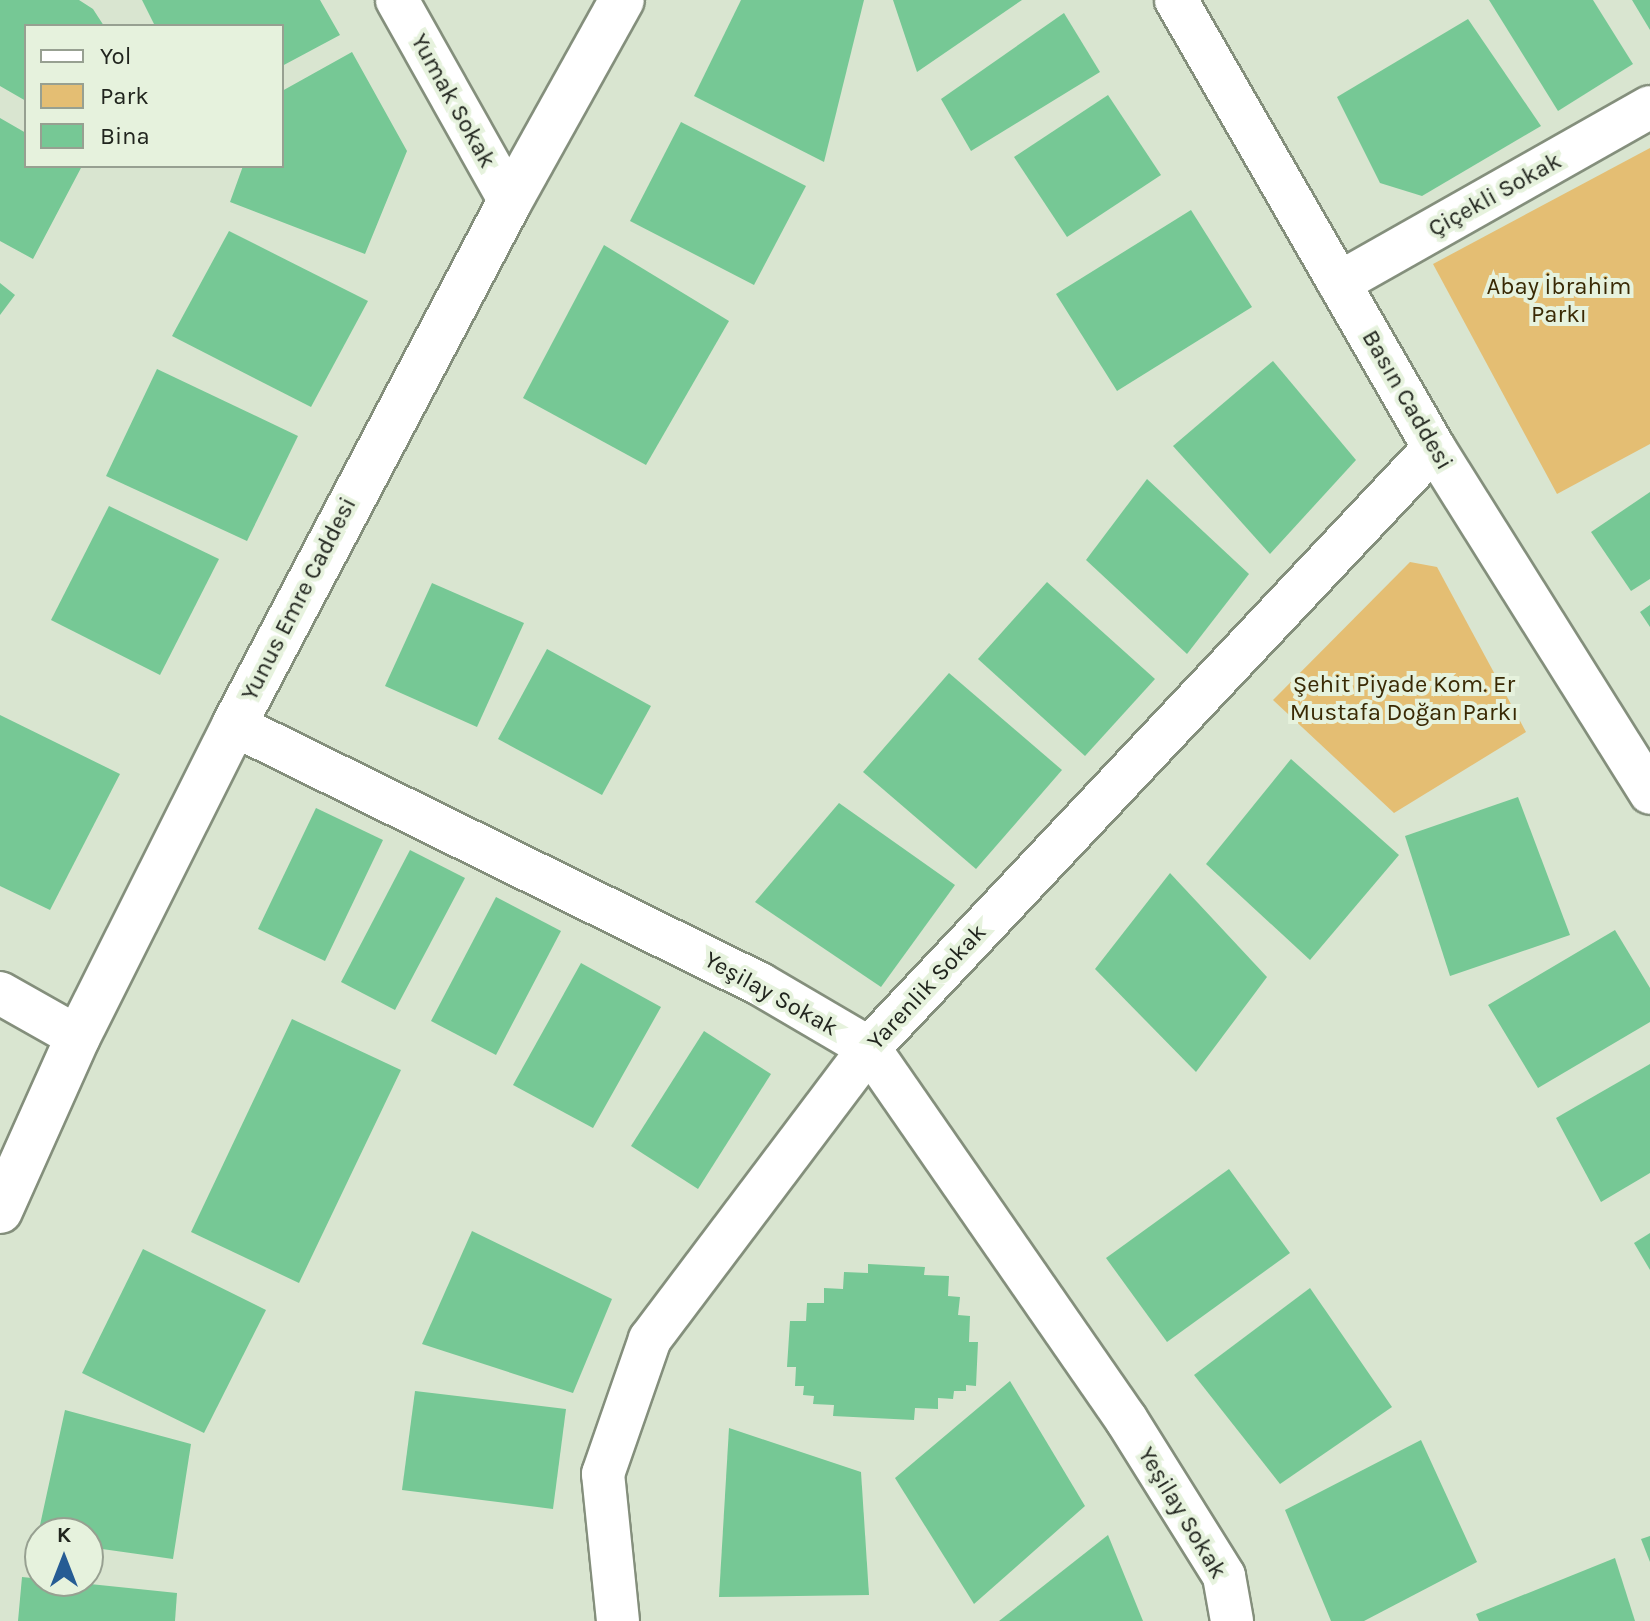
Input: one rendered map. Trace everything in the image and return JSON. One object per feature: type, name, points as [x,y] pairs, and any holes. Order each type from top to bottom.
[{"type":"main road","name":"Yunus Emre Caddesi","points":[[0,1211],[78,1037],[234,725],[510,201],[622,0]]},
{"type":"street","name":"Yumak Sokak","points":[[397,0],[510,201]]},
{"type":"street","name":"Basın Caddesi","points":[[1176,0],[1434,448],[1650,793]]},
{"type":"street","name":"Çiçekli Sokak","points":[[1339,283],[1650,107]]},
{"type":"street","name":"Yarenlik Sokak","points":[[618,1621],[603,1474],[650,1339],[773,1171],[869,1048],[1434,448]]},
{"type":"street","name":"Yeşilay Sokak","points":[[234,725],[760,984],[869,1048],[1126,1419],[1224,1576],[1232,1621]]},
{"type":"street","points":[[0,993],[78,1037]]},
{"type":"green space","name":"Abay İbrahim Parkı","points":[[1650,148],[1650,444],[1557,494],[1433,264]]},
{"type":"green space","name":"Şehit Piyade Kom. Er Mustafa Doğan Parkı","points":[[1410,562],[1437,567],[1526,732],[1394,813],[1273,700]]},
{"type":"building","points":[[0,0],[79,0],[93,9],[103,24],[24,24],[24,100],[0,86]]},
{"type":"building","points":[[142,0],[320,0],[340,35],[284,65],[284,24],[154,24]]},
{"type":"building","points":[[741,0],[864,0],[824,162],[694,96]]},
{"type":"building","points":[[893,0],[1022,0],[917,72]]},
{"type":"building","points":[[1489,0],[1593,0],[1633,64],[1558,111]]},
{"type":"building","points":[[1632,0],[1650,0],[1650,30]]},
{"type":"building","points":[[1064,13],[1100,72],[971,151],[941,99]]},
{"type":"building","points":[[1468,19],[1541,126],[1422,196],[1380,183],[1337,97]]},
{"type":"building","points":[[352,52],[407,151],[365,254],[230,202],[242,168],[284,168],[284,90]]},
{"type":"building","points":[[1108,95],[1161,175],[1067,237],[1014,157]]},
{"type":"building","points":[[0,118],[24,132],[24,168],[81,168],[33,259],[0,241]]},
{"type":"building","points":[[681,122],[806,186],[754,285],[630,221]]},
{"type":"building","points":[[1191,210],[1252,307],[1117,391],[1056,294]]},
{"type":"building","points":[[229,231],[368,301],[311,407],[172,336]]},
{"type":"building","points":[[604,245],[729,321],[646,465],[523,398]]},
{"type":"building","points":[[0,283],[15,295],[0,315]]},
{"type":"building","points":[[1273,361],[1356,460],[1270,554],[1173,446]]},
{"type":"building","points":[[157,369],[298,436],[247,541],[106,476]]},
{"type":"building","points":[[1147,479],[1249,574],[1187,654],[1086,560]]},
{"type":"building","points":[[1650,492],[1650,579],[1631,591],[1591,532]]},
{"type":"building","points":[[109,506],[219,559],[160,675],[51,620]]},
{"type":"building","points":[[1047,582],[1155,679],[1085,756],[978,659]]},
{"type":"building","points":[[432,583],[524,623],[477,727],[385,686]]},
{"type":"building","points":[[1650,605],[1650,627],[1640,612]]},
{"type":"building","points":[[547,649],[651,706],[602,795],[498,739]]},
{"type":"building","points":[[949,673],[1062,770],[976,869],[863,772]]},
{"type":"building","points":[[0,715],[120,774],[50,910],[0,886]]},
{"type":"building","points":[[1291,759],[1399,855],[1310,960],[1206,864]]},
{"type":"building","points":[[1518,797],[1570,935],[1450,976],[1405,836]]},
{"type":"building","points":[[839,803],[955,885],[881,987],[755,902]]},
{"type":"building","points":[[316,808],[383,840],[325,961],[258,929]]},
{"type":"building","points":[[410,850],[465,878],[395,1010],[341,982]]},
{"type":"building","points":[[1170,873],[1267,977],[1196,1072],[1095,969]]},
{"type":"building","points":[[496,897],[561,931],[496,1055],[431,1021]]},
{"type":"building","points":[[1615,930],[1650,988],[1650,1022],[1538,1088],[1488,1005]]},
{"type":"building","points":[[581,963],[661,1007],[593,1128],[513,1085]]},
{"type":"building","points":[[292,1019],[401,1070],[299,1283],[191,1232]]},
{"type":"building","points":[[704,1031],[771,1074],[698,1189],[631,1146]]},
{"type":"building","points":[[1650,1064],[1650,1173],[1601,1202],[1556,1118]]},
{"type":"building","points":[[1229,1169],[1290,1253],[1167,1342],[1106,1258]]},
{"type":"building","points":[[472,1231],[612,1299],[573,1393],[422,1344]]},
{"type":"building","points":[[1650,1233],[1650,1270],[1634,1243]]},
{"type":"building","points":[[143,1249],[266,1310],[204,1433],[82,1373]]},
{"type":"building","points":[[868,1264],[925,1267],[924,1275],[949,1276],[948,1296],[960,1297],[958,1315],[970,1316],[969,1342],[978,1342],[976,1386],[966,1385],[966,1391],[954,1391],[953,1399],[938,1398],[938,1409],[915,1408],[914,1420],[833,1416],[834,1405],[813,1404],[814,1396],[803,1395],[804,1386],[795,1386],[796,1367],[787,1367],[790,1321],[806,1321],[807,1303],[824,1303],[824,1288],[843,1289],[844,1272],[868,1273]]},
{"type":"building","points":[[1310,1288],[1392,1407],[1280,1484],[1194,1375]]},
{"type":"building","points":[[1010,1381],[1085,1506],[974,1604],[895,1478]]},
{"type":"building","points":[[415,1391],[566,1409],[553,1509],[402,1490]]},
{"type":"building","points":[[65,1410],[191,1444],[173,1559],[104,1549],[104,1517],[42,1517]]},
{"type":"building","points":[[729,1428],[861,1472],[869,1595],[719,1597]]},
{"type":"building","points":[[1421,1440],[1477,1562],[1364,1621],[1331,1621],[1285,1510]]},
{"type":"building","points":[[1108,1535],[1143,1621],[999,1621]]},
{"type":"building","points":[[1650,1536],[1650,1562],[1641,1539]]},
{"type":"building","points":[[1615,1558],[1635,1621],[1479,1621],[1476,1614]]},
{"type":"building","points":[[22,1577],[24,1597],[104,1597],[104,1585],[177,1593],[175,1621],[18,1621]]}]
